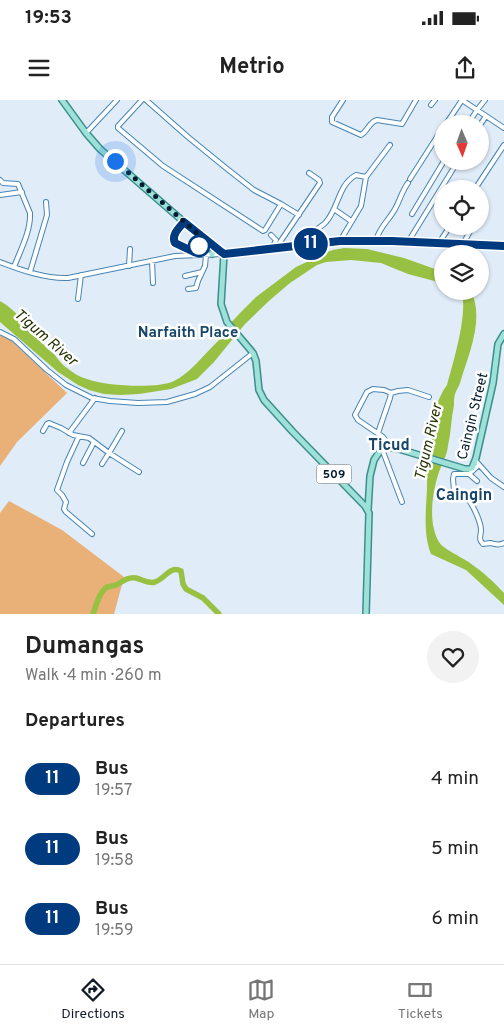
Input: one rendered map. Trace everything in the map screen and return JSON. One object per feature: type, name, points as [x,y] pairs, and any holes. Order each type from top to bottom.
[{"type":"main road","points":[[62,100],[100,149],[224,254],[340,241],[504,246]]},
{"type":"main road","points":[[209,255],[215,246]]},
{"type":"main road","points":[[224,254],[221,304],[227,322],[253,352]]},
{"type":"main road","name":"Caingin Street","points":[[384,448],[414,454],[451,465],[472,468],[493,383],[498,344],[504,334]]},
{"type":"main road","name":"509","points":[[253,352],[256,361],[259,390],[264,400],[368,510]]},
{"type":"main road","points":[[366,614],[370,476],[374,460],[384,448]]},
{"type":"street","points":[[86,133],[117,100]]},
{"type":"street","points":[[142,100],[118,126],[163,166],[263,230],[266,230],[281,204]]},
{"type":"street","points":[[146,100],[188,137],[254,190],[299,215]]},
{"type":"street","points":[[343,100],[332,117],[332,122],[361,135],[377,120],[402,124],[416,100]]},
{"type":"street","points":[[431,105],[435,100]]},
{"type":"street","points":[[452,115],[462,100],[484,115]]},
{"type":"street","points":[[474,115],[485,100]]},
{"type":"street","points":[[489,118],[504,128]]},
{"type":"street","points":[[376,241],[378,234],[395,209],[409,181],[434,141]]},
{"type":"street","points":[[340,241],[361,206],[366,177],[390,145]]},
{"type":"street","points":[[481,180],[504,145]]},
{"type":"street","points":[[412,214],[439,170]]},
{"type":"street","points":[[408,242],[452,170]]},
{"type":"street","points":[[274,248],[320,183],[319,180],[309,173]]},
{"type":"street","points":[[313,244],[314,232],[326,222],[347,182],[356,175],[366,177]]},
{"type":"street","points":[[1,181],[18,184],[30,213],[26,234],[14,267]]},
{"type":"street","points":[[0,195],[22,192]]},
{"type":"street","points":[[30,272],[47,215],[46,202]]},
{"type":"street","points":[[334,209],[351,221]]},
{"type":"street","points":[[271,235],[276,240],[274,248]]},
{"type":"street","points":[[439,243],[444,235]]},
{"type":"street","points":[[463,244],[468,235]]},
{"type":"street","points":[[129,266],[130,249]]},
{"type":"street","points":[[0,262],[30,272],[62,278],[180,255],[224,254]]},
{"type":"street","points":[[188,289],[196,288],[209,255]]},
{"type":"street","points":[[152,261],[153,283]]},
{"type":"street","points":[[185,276],[202,272]]},
{"type":"street","points":[[78,299],[81,275]]},
{"type":"street","points":[[0,332],[14,339],[66,385],[92,398],[110,401],[167,402],[194,394],[210,387],[253,352]]},
{"type":"street","points":[[402,502],[384,448],[386,441],[378,433],[358,420],[355,415],[367,392],[373,389],[391,393],[408,390],[429,396]]},
{"type":"street","points":[[378,433],[391,393]]},
{"type":"street","points":[[69,433],[96,398]]},
{"type":"street","points":[[43,431],[47,424],[50,423],[69,433],[88,438],[139,472]]},
{"type":"street","points":[[102,464],[122,431]]},
{"type":"street","points":[[79,436],[57,490],[66,502],[64,509],[66,512],[92,534]]},
{"type":"street","points":[[82,463],[94,442]]},
{"type":"street","points":[[475,460],[491,478],[504,487]]},
{"type":"street","points":[[469,474],[479,464]]},
{"type":"street","points":[[478,481],[469,474],[454,474],[454,490],[465,496],[476,511],[481,528],[481,542],[494,545],[504,543]]},
{"type":"shaded area","points":[[344,248],[367,249],[404,258],[434,269],[434,281],[408,274],[381,263],[351,260],[326,262],[317,265],[290,283],[270,300],[245,324],[214,362],[197,379],[171,389],[139,394],[104,394],[78,385],[58,372],[0,322],[0,301],[18,315],[63,365],[84,378],[118,385],[144,386],[166,383],[180,378],[196,364],[222,337],[226,331],[225,329],[256,297],[296,267],[333,250]]},
{"type":"shaded area","points":[[463,300],[474,300],[476,325],[474,337],[460,384],[456,391],[447,450],[434,491],[433,526],[441,545],[479,570],[504,593],[504,605],[466,570],[431,554],[428,546],[426,522],[427,472],[429,454],[432,448],[434,413],[447,385],[462,324]]},
{"type":"shaded area","points":[[0,330],[67,393],[17,442],[0,466]]},
{"type":"shaded area","points":[[9,501],[62,530],[124,577],[114,614],[0,614],[0,513]]},
{"type":"waterway","points":[[93,614],[100,596],[107,587],[131,578],[155,582],[174,570],[181,571],[183,584],[186,589],[203,598],[219,614]]},
{"type":"bus line","name":"11","points":[[199,246],[196,252],[194,252],[174,242],[175,234],[184,222],[224,254],[364,240],[504,246]]},
{"type":"district","name":"Narfaith Place","points":[[188,332]]},
{"type":"district","name":"Ticud","points":[[389,444]]},
{"type":"district","name":"Caingin","points":[[464,494]]},
{"type":"route","points":[[115,161],[204,239],[199,246]]},
{"type":"water label","name":"Tigum River","points":[[46,337]]},
{"type":"water label","name":"Tigum River","points":[[428,442]]}]
